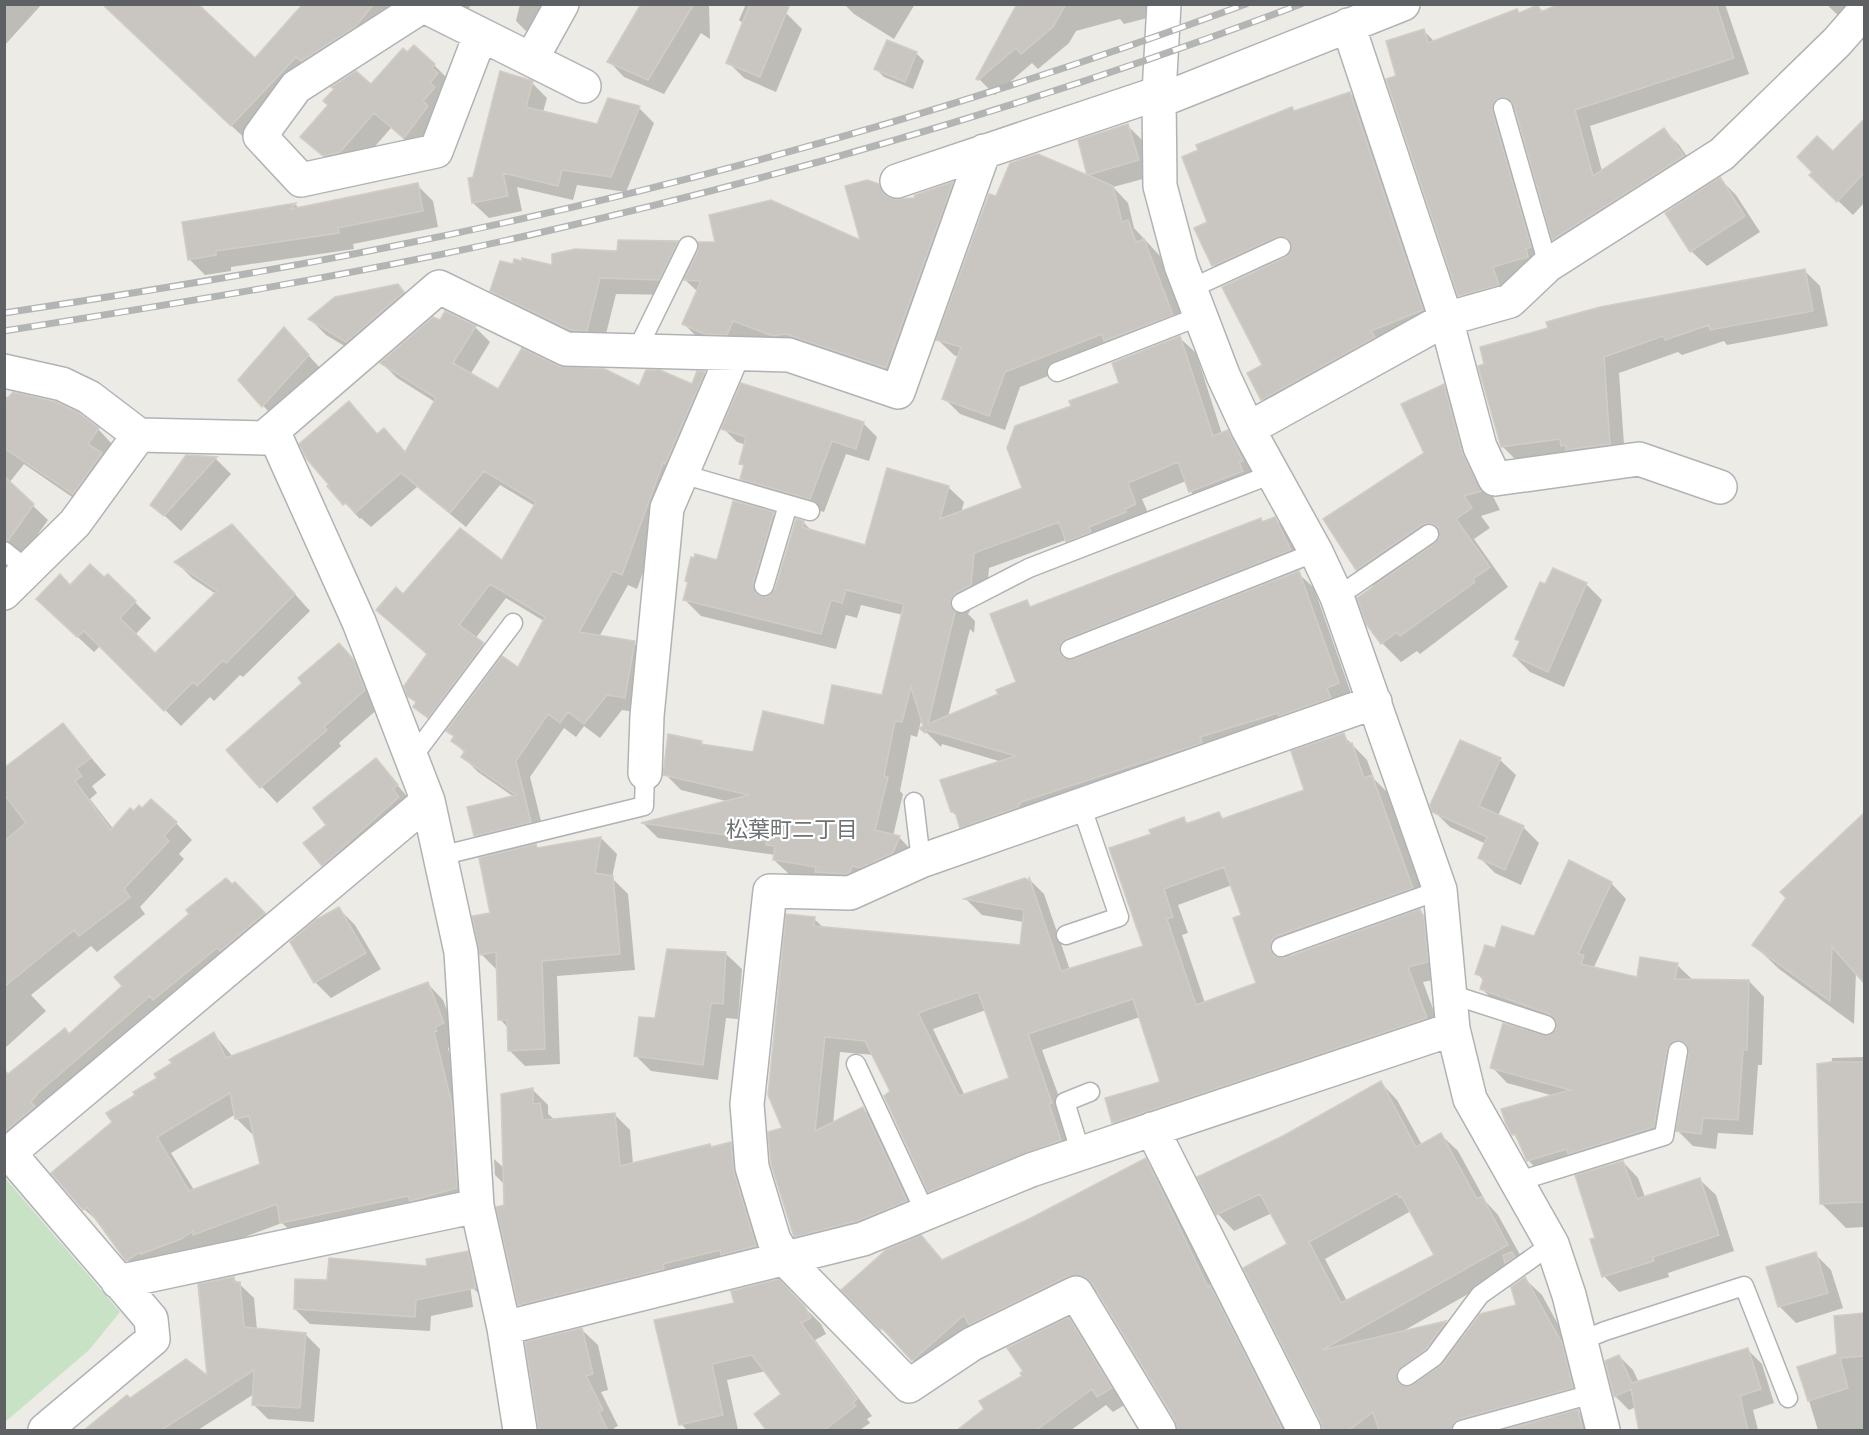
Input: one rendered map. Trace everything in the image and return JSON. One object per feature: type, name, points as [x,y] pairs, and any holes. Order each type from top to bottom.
[{"type":"street","points":[[532,58],[562,4]]},
{"type":"street","points":[[1164,4],[1159,97],[1160,186],[1195,302],[1248,429],[1316,552],[1337,597],[1375,702],[1440,890],[1453,1029],[1470,1098],[1552,1244],[1569,1295],[1578,1342],[1603,1431]]},
{"type":"street","points":[[897,181],[984,151],[1159,97],[1403,4]]},
{"type":"street","points":[[480,36],[436,151],[301,180],[260,136],[296,87],[421,5],[480,36],[532,58],[584,86]]},
{"type":"street","points":[[1248,429],[1446,319],[1510,301],[1548,265],[1722,154],[1837,42],[1864,11]]},
{"type":"street","points":[[1347,25],[1446,319],[1480,447],[1495,479],[1639,459],[1720,488]]},
{"type":"street","points":[[4,370],[62,384],[89,397],[139,435],[264,438],[440,287],[566,350],[789,355],[898,392],[984,151]]},
{"type":"street","points":[[645,773],[647,716],[667,508],[733,354]]},
{"type":"street","points":[[273,431],[359,622],[428,801],[461,952],[477,1206],[504,1328],[520,1431]]},
{"type":"street","points":[[4,593],[17,561],[75,523],[139,435]]},
{"type":"street","points":[[1159,1431],[1076,1293],[972,1344],[909,1386],[786,1260],[774,1240],[752,1167],[747,1104],[770,891],[850,893],[921,861],[1375,702]]},
{"type":"street","points":[[45,1431],[153,1339],[151,1318],[7,1150],[428,801]]},
{"type":"street","points":[[504,1328],[786,1260],[863,1239],[1030,1170],[1453,1029]]},
{"type":"street","points":[[1152,1129],[1304,1431]]},
{"type":"street","points":[[118,1282],[477,1206]]},
{"type":"lane","points":[[1503,108],[1548,265]]},
{"type":"lane","points":[[636,352],[688,246]]},
{"type":"lane","points":[[1057,372],[1195,302],[1281,247]]},
{"type":"lane","points":[[682,474],[810,511]]},
{"type":"lane","points":[[961,603],[1029,568],[1272,474]]},
{"type":"lane","points":[[764,586],[788,505]]},
{"type":"lane","points":[[1337,597],[1428,534]]},
{"type":"lane","points":[[1070,649],[1316,552]]},
{"type":"lane","points":[[411,759],[513,622]]},
{"type":"lane","points":[[440,856],[644,806],[645,773]]},
{"type":"lane","points":[[914,802],[921,861]]},
{"type":"lane","points":[[1066,935],[1119,917],[1081,805]]},
{"type":"lane","points":[[1281,947],[1440,890]]},
{"type":"lane","points":[[1450,994],[1546,1025]]},
{"type":"lane","points":[[1516,1182],[1664,1136],[1678,1051]]},
{"type":"lane","points":[[856,1064],[925,1212]]},
{"type":"lane","points":[[1082,1154],[1065,1102],[1090,1092]]},
{"type":"lane","points":[[1407,1376],[1434,1357],[1480,1294],[1552,1244]]},
{"type":"lane","points":[[1578,1342],[1744,1286],[1788,1398]]},
{"type":"lane","points":[[1462,1431],[1592,1394]]},
{"type":"green space","points":[[5,1178],[120,1312],[89,1350],[5,1422]]},
{"type":"building","points":[[102,4],[198,4],[255,58],[302,5],[374,4],[355,27],[301,61],[296,57],[231,126]]},
{"type":"building","points":[[641,4],[694,4],[648,80],[607,62]]},
{"type":"building","points":[[750,4],[790,4],[760,77],[726,63]]},
{"type":"building","points":[[1017,4],[1066,4],[1053,27],[1021,54],[1016,48],[978,80],[976,79]]},
{"type":"building","points":[[1559,4],[1716,4],[1734,58],[1575,110],[1593,176],[1664,128],[1684,156],[1552,240],[1514,105],[1506,97],[1495,100],[1492,111],[1531,247],[1526,249],[1528,257],[1493,267],[1499,285],[1458,296],[1386,79],[1396,76],[1386,41],[1424,29],[1428,43],[1517,9],[1519,13],[1538,5],[1541,12]]},
{"type":"building","points":[[887,40],[917,52],[905,82],[874,69]]},
{"type":"building","points":[[414,45],[435,64],[432,68],[438,73],[430,83],[435,87],[423,101],[428,106],[404,138],[374,113],[340,152],[323,156],[300,137],[328,105],[323,101],[334,89],[331,87],[356,71],[371,84],[403,48],[407,52]]},
{"type":"building","points":[[500,71],[533,81],[526,107],[597,124],[608,98],[640,106],[611,177],[562,170],[558,186],[503,173],[508,196],[472,203],[468,178],[473,177]]},
{"type":"building","points":[[1350,92],[1423,310],[1371,331],[1375,337],[1261,400],[1247,373],[1262,365],[1222,287],[1286,257],[1290,253],[1291,243],[1287,238],[1277,237],[1212,266],[1194,228],[1207,222],[1182,157],[1198,150],[1196,145],[1292,107],[1294,111]]},
{"type":"building","points":[[1864,119],[1864,173],[1837,202],[1809,175],[1812,172],[1797,157],[1817,136],[1833,151]]},
{"type":"building","points":[[1128,124],[1139,160],[1088,175],[1113,186],[1122,222],[1128,220],[1136,242],[1144,239],[1173,315],[1104,341],[1102,334],[1005,372],[989,416],[942,399],[961,347],[936,340],[989,194],[996,196],[1010,163],[1038,154],[1087,175],[1078,140]]},
{"type":"building","points":[[1720,177],[1745,216],[1690,252],[1665,213]]},
{"type":"building","points":[[867,180],[879,184],[884,195],[894,199],[914,198],[915,195],[953,182],[886,368],[786,334],[773,336],[733,321],[727,335],[705,334],[682,324],[701,281],[684,280],[698,251],[698,242],[715,242],[709,215],[771,200],[860,240],[845,186]]},
{"type":"building","points":[[418,183],[423,211],[338,228],[339,233],[216,251],[216,255],[188,260],[182,222],[296,203],[291,209]]},
{"type":"building","points":[[618,240],[678,241],[659,280],[600,278],[587,331],[571,330],[490,291],[500,261],[513,264],[514,259],[522,261],[522,258],[552,265],[552,254],[575,249],[617,251]]},
{"type":"building","points":[[1805,269],[1813,311],[1710,330],[1709,325],[1665,340],[1663,336],[1604,357],[1610,444],[1566,450],[1566,445],[1561,446],[1560,439],[1501,447],[1478,366],[1484,364],[1480,347],[1548,328],[1546,322],[1600,307]]},
{"type":"building","points":[[398,284],[404,292],[346,342],[308,319],[335,297]]},
{"type":"building","points":[[445,311],[476,326],[453,363],[498,389],[522,348],[558,366],[605,369],[639,386],[646,370],[660,370],[692,384],[697,371],[705,372],[665,464],[663,463],[622,575],[613,571],[579,632],[635,641],[625,698],[607,695],[584,724],[568,712],[560,723],[548,714],[516,761],[531,822],[474,836],[467,807],[516,795],[461,757],[465,751],[451,741],[454,736],[446,731],[502,656],[518,667],[545,617],[490,584],[459,625],[484,643],[428,718],[413,707],[416,702],[407,696],[404,686],[427,654],[376,610],[396,587],[403,594],[460,528],[502,560],[536,502],[484,471],[450,513],[401,473],[355,513],[346,503],[343,505],[327,486],[329,485],[306,458],[299,444],[349,401],[377,434],[384,428],[405,452],[436,398],[380,363],[433,317],[440,320]]},
{"type":"building","points":[[284,327],[309,355],[262,407],[238,380]]},
{"type":"building","points":[[1180,336],[1213,436],[1228,430],[1243,461],[1239,462],[1243,471],[1189,492],[1178,462],[1128,483],[1136,504],[1125,509],[1126,512],[1089,527],[1091,532],[1066,542],[1059,522],[974,553],[971,585],[955,593],[950,602],[955,612],[928,724],[998,694],[996,690],[1016,682],[990,614],[1027,600],[1030,607],[1261,518],[1262,522],[1275,517],[1291,550],[1066,639],[1061,643],[1059,653],[1064,658],[1074,659],[1299,571],[1339,683],[1327,688],[1331,698],[1279,716],[1278,713],[1200,737],[1202,743],[1021,802],[1018,807],[960,828],[955,812],[951,812],[940,780],[1016,756],[926,730],[925,733],[919,728],[923,726],[911,687],[902,722],[895,721],[884,776],[888,777],[875,830],[900,836],[893,853],[860,868],[852,866],[850,872],[846,874],[815,872],[816,867],[773,860],[775,846],[766,845],[767,841],[641,823],[749,795],[663,775],[668,734],[702,741],[701,744],[753,752],[763,711],[824,725],[832,685],[882,695],[904,604],[846,590],[842,603],[831,600],[821,634],[683,600],[691,557],[694,558],[695,554],[717,560],[733,501],[774,512],[753,583],[756,594],[767,597],[775,589],[796,519],[804,521],[802,527],[865,545],[887,468],[949,486],[940,519],[1022,488],[1007,448],[1015,426],[1071,406],[1069,401],[1119,383],[1112,363]]},
{"type":"building","points":[[741,383],[864,422],[856,449],[832,441],[810,499],[740,479],[744,465],[739,464],[746,437],[721,429]]},
{"type":"building","points":[[1444,384],[1462,452],[1482,491],[1464,496],[1472,508],[1456,519],[1490,567],[1473,579],[1475,582],[1400,636],[1397,632],[1381,644],[1366,624],[1357,598],[1435,543],[1439,538],[1439,528],[1433,524],[1423,524],[1356,570],[1323,519],[1424,453],[1401,404]]},
{"type":"building","points":[[13,392],[56,402],[79,413],[99,428],[88,444],[102,453],[73,494],[4,448],[4,402]]},
{"type":"building","points":[[186,455],[217,457],[164,516],[150,505]]},
{"type":"building","points":[[4,476],[34,504],[8,541],[4,540]]},
{"type":"building","points":[[232,524],[295,594],[226,663],[223,660],[197,686],[193,682],[164,711],[84,631],[77,637],[36,599],[60,574],[70,585],[90,564],[104,577],[108,574],[136,601],[120,618],[155,653],[217,591],[174,562]]},
{"type":"building","points":[[1553,568],[1587,583],[1548,672],[1513,656],[1520,641],[1515,639],[1540,582],[1545,584]]},
{"type":"building","points":[[339,643],[353,659],[365,690],[324,727],[327,730],[260,788],[226,750],[302,683],[298,678]]},
{"type":"building","points":[[63,723],[91,758],[76,769],[82,776],[75,781],[111,830],[130,808],[134,811],[139,805],[142,808],[151,799],[177,822],[164,836],[169,841],[124,889],[130,897],[79,936],[74,930],[4,987],[4,841],[26,823],[4,794],[4,768]]},
{"type":"building","points":[[1344,733],[1348,744],[1352,743],[1364,778],[1372,775],[1413,888],[1277,936],[1272,940],[1270,950],[1274,956],[1285,958],[1420,909],[1424,918],[1428,962],[1408,967],[1427,1018],[1112,1123],[1105,1098],[1160,1082],[1133,999],[1028,1034],[1052,1103],[1049,1104],[1061,1140],[928,1192],[884,1096],[890,1091],[865,1041],[825,1037],[815,1131],[863,1107],[907,1201],[857,1221],[794,1237],[771,1164],[768,1132],[782,1128],[768,1095],[786,914],[815,917],[814,926],[1020,945],[1024,910],[964,899],[1025,878],[1029,881],[1029,877],[1061,971],[1143,946],[1109,848],[1151,834],[1149,830],[1184,817],[1186,824],[1219,812],[1222,819],[1304,790],[1291,751]],"holes":[[[1224,867],[1241,915],[1233,918],[1256,983],[1196,1005],[1167,919],[1173,917],[1164,889]],[[978,992],[1009,1078],[959,1096],[918,1013]]]},
{"type":"building","points":[[1460,740],[1501,758],[1479,806],[1524,826],[1505,870],[1478,858],[1487,837],[1432,812],[1430,805]]},
{"type":"building","points":[[376,758],[398,785],[393,789],[399,797],[322,866],[303,843],[326,825],[313,808]]},
{"type":"building","points":[[1864,813],[1864,983],[1832,947],[1830,1001],[1752,945],[1786,898],[1780,892]]},
{"type":"building","points":[[601,837],[595,873],[613,876],[620,954],[542,961],[545,1049],[508,1051],[507,1020],[498,1020],[496,952],[480,955],[472,916],[490,913],[479,858],[536,844],[537,848]]},
{"type":"building","points":[[1569,860],[1612,882],[1578,954],[1584,955],[1581,964],[1637,977],[1640,957],[1678,963],[1675,979],[1749,980],[1747,1050],[1743,1050],[1738,1120],[1703,1118],[1701,1134],[1676,1131],[1689,1052],[1686,1043],[1675,1040],[1667,1049],[1654,1127],[1568,1154],[1567,1149],[1527,1161],[1515,1134],[1512,1135],[1506,1124],[1501,1109],[1570,1090],[1490,1068],[1503,1023],[1548,1036],[1556,1029],[1557,1022],[1549,1014],[1480,989],[1484,977],[1475,974],[1485,945],[1495,948],[1502,926],[1534,936]]},
{"type":"building","points":[[226,878],[232,884],[235,882],[265,913],[220,951],[217,948],[153,1000],[150,996],[38,1093],[31,1102],[35,1106],[4,1132],[4,1070],[8,1074],[65,1028],[69,1034],[122,986],[114,977],[189,914],[186,910]]},
{"type":"building","points":[[339,907],[366,953],[314,983],[290,942],[315,920]]},
{"type":"building","points":[[667,949],[726,952],[723,1004],[711,1003],[703,1065],[634,1056],[639,1017],[655,1018]]},
{"type":"building","points":[[428,982],[444,1023],[435,1027],[437,1031],[434,1032],[452,1104],[457,1188],[410,1201],[408,1196],[280,1223],[277,1204],[193,1235],[193,1231],[181,1239],[141,1254],[140,1252],[126,1261],[87,1207],[83,1210],[51,1173],[112,1122],[106,1113],[135,1095],[133,1092],[157,1078],[154,1074],[172,1063],[169,1060],[214,1032],[226,1058]],"holes":[[[230,1093],[235,1119],[249,1116],[260,1164],[189,1191],[157,1137]]]},
{"type":"building","points":[[1864,1062],[1864,1202],[1820,1204],[1817,1064]]},
{"type":"building","points":[[1381,1081],[1416,1147],[1441,1133],[1477,1199],[1482,1196],[1508,1245],[1322,1350],[1446,1321],[1426,1349],[1397,1371],[1398,1383],[1409,1387],[1443,1364],[1480,1314],[1516,1305],[1511,1287],[1525,1277],[1562,1343],[1573,1388],[1459,1419],[1454,1423],[1451,1431],[1379,1431],[1373,1412],[1348,1431],[1323,1431],[1321,1422],[1243,1268],[1287,1244],[1260,1194],[1216,1215],[1197,1177],[1283,1136]],"holes":[[[1397,1193],[1399,1197],[1401,1196],[1434,1255],[1341,1303],[1309,1242]]]},
{"type":"building","points":[[533,1088],[533,1104],[540,1103],[543,1120],[615,1113],[620,1166],[710,1144],[711,1147],[731,1142],[734,1172],[756,1246],[721,1255],[720,1250],[663,1264],[664,1269],[518,1305],[496,1207],[504,1205],[501,1094]]},
{"type":"building","points":[[1146,1158],[1208,1287],[1210,1285],[1283,1431],[1178,1431],[1175,1420],[1092,1283],[1085,1277],[1068,1276],[969,1325],[964,1315],[912,1361],[882,1328],[880,1330],[841,1290],[886,1250],[921,1235],[942,1260],[1031,1218]]},
{"type":"building","points":[[1623,1161],[1637,1199],[1700,1178],[1719,1235],[1653,1257],[1654,1261],[1602,1277],[1590,1239],[1595,1238],[1575,1175]]},
{"type":"building","points":[[468,1251],[476,1288],[416,1300],[415,1317],[294,1309],[295,1279],[327,1280],[329,1258],[427,1266],[426,1259]]},
{"type":"building","points":[[1512,1252],[1515,1257],[1505,1263],[1503,1255]]},
{"type":"building","points":[[1816,1252],[1828,1293],[1778,1307],[1766,1267]]},
{"type":"building","points":[[234,1277],[234,1282],[240,1282],[244,1327],[306,1333],[300,1408],[252,1405],[254,1370],[160,1431],[83,1431],[127,1395],[130,1398],[186,1359],[207,1375],[198,1284]]},
{"type":"building","points":[[779,1279],[805,1307],[811,1318],[801,1323],[857,1399],[853,1403],[856,1406],[823,1431],[767,1431],[754,1414],[781,1394],[752,1355],[712,1364],[723,1415],[679,1425],[654,1320],[734,1303],[731,1291]]},
{"type":"building","points":[[1864,1313],[1864,1356],[1840,1358],[1848,1388],[1808,1401],[1797,1367],[1837,1354],[1834,1316]]},
{"type":"building","points":[[1069,1317],[1112,1388],[1097,1397],[1092,1389],[1035,1431],[956,1431],[984,1409],[979,1401],[1022,1376],[1020,1373],[1023,1371],[1007,1348]]},
{"type":"building","points":[[582,1328],[593,1374],[586,1376],[603,1410],[599,1412],[608,1431],[539,1431],[525,1342]]},
{"type":"building","points":[[1748,1348],[1761,1389],[1740,1396],[1748,1431],[1639,1431],[1631,1389],[1614,1397],[1605,1361],[1619,1355],[1632,1383]]},
{"type":"building","points":[[1578,1409],[1583,1431],[1502,1431]]},
{"type":"railway","points":[[4,313],[332,258],[599,201],[817,144],[926,112],[1140,42],[1246,4]]},
{"type":"railway","points":[[4,331],[209,298],[345,273],[480,246],[643,208],[833,158],[1022,101],[1209,38],[1301,4]]},
{"type":"district","name":"松葉町二丁目","points":[[792,829]]}]
